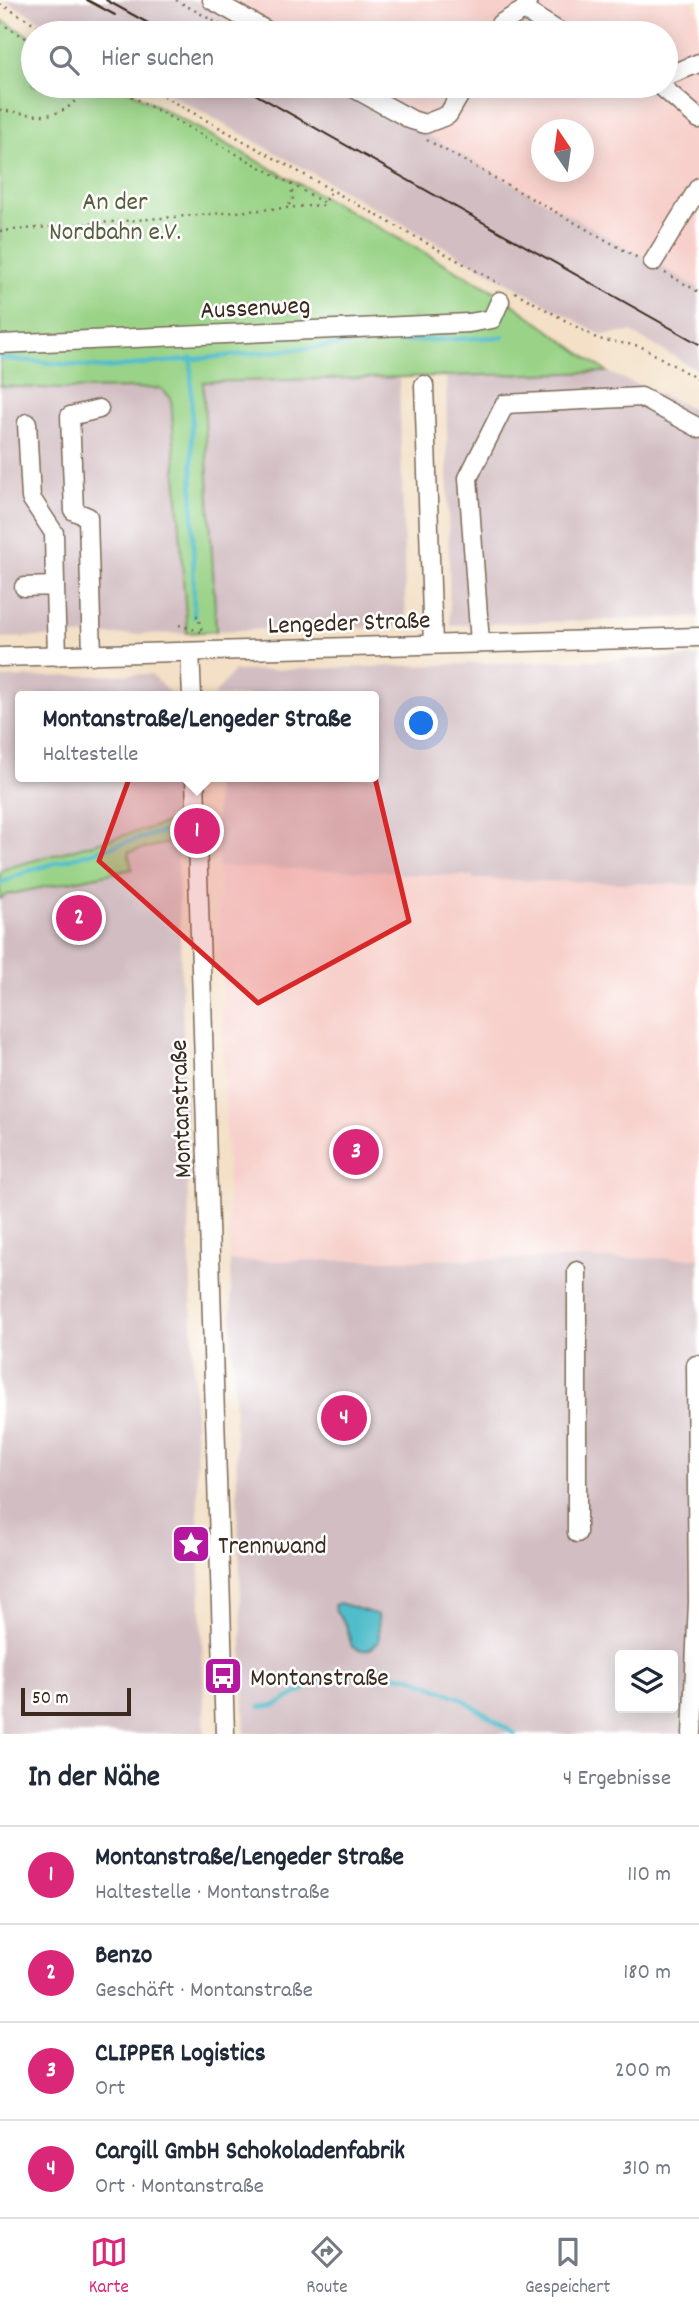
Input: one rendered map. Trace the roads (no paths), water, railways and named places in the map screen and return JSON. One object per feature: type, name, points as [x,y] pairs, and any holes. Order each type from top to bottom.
[{"type":"street","points":[[212,0],[250,21]]},
{"type":"street","points":[[504,21],[526,5],[546,21]]},
{"type":"street","points":[[678,71],[699,63]]},
{"type":"street","points":[[372,98],[412,120],[425,124],[449,116],[459,98]]},
{"type":"street","points":[[675,98],[699,119]]},
{"type":"street","points":[[652,265],[699,187]]},
{"type":"street","name":"Aussenweg","points":[[0,344],[469,323],[492,319],[500,301]]},
{"type":"street","points":[[424,386],[433,644]]},
{"type":"street","points":[[480,643],[468,478],[505,404],[641,397],[699,429]]},
{"type":"street","points":[[92,655],[88,517],[74,511],[70,416],[99,409]]},
{"type":"street","points":[[27,423],[31,498],[54,533],[57,656]]},
{"type":"street","points":[[24,587],[55,586]]},
{"type":"street","name":"Lengeder Straße","points":[[0,657],[699,637]]},
{"type":"street","points":[[190,652],[192,691]]},
{"type":"street","name":"Montanstraße","points":[[195,782],[225,1734]]},
{"type":"street","points":[[577,1271],[577,1533]]},
{"type":"street","points":[[692,1734],[698,1602],[696,1364],[699,1364]]},
{"type":"water","points":[[339,1603],[378,1615],[379,1641],[370,1649],[352,1647],[346,1625],[336,1612],[334,1605]]},
{"type":"waterway","points":[[0,358],[104,368],[360,343],[503,337]]},
{"type":"waterway","points":[[191,358],[194,617]]},
{"type":"waterway","points":[[0,883],[28,871],[162,832]]},
{"type":"waterway","points":[[260,1707],[276,1705],[316,1683],[358,1673],[411,1677],[462,1699],[515,1734]]},
{"type":"tram line","points":[[87,0],[115,15]]},
{"type":"tram line","points":[[106,0],[144,21]]},
{"type":"tram line","points":[[262,98],[699,344]]},
{"type":"place","name":"Montanstraße/Lengeder Straße","points":[[197,831]]},
{"type":"place","name":"Benzo","points":[[79,918]]},
{"type":"place","name":"CLIPPER Logistics","points":[[356,1152]]},
{"type":"place","name":"Cargill GmbH Schokoladenfabrik","points":[[344,1418]]},
{"type":"place","name":"Trennwand","points":[[191,1544]]},
{"type":"place","name":"Montanstraße","points":[[223,1676]]},
{"type":"park label","name":"An der Nordbahn e.V.","points":[[115,215]]}]
